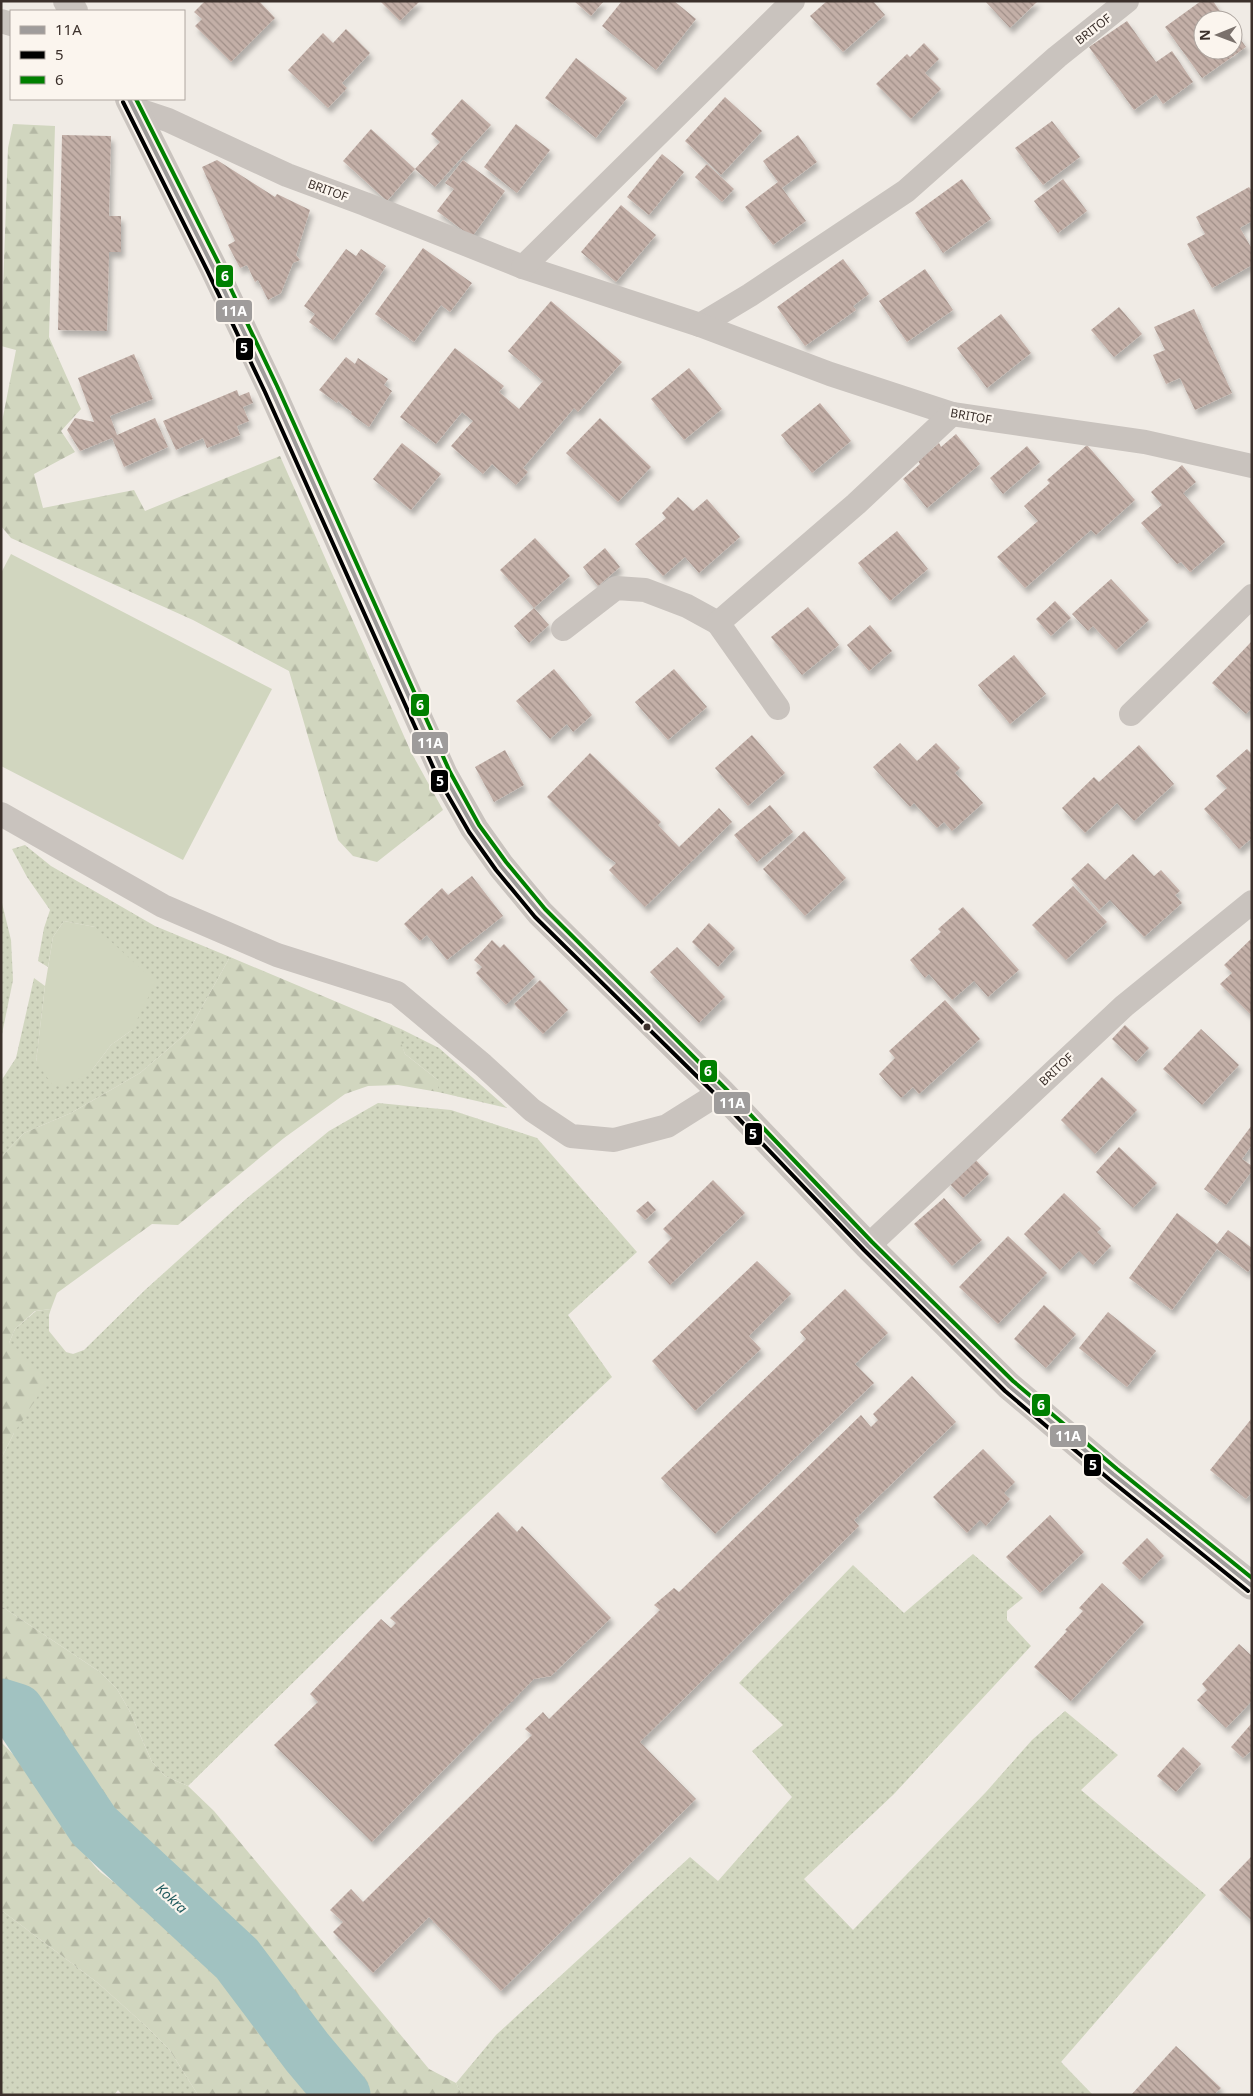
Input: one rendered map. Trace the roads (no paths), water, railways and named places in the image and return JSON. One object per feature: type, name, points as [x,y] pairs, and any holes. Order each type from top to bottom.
[{"type":"street","points":[[522,267],[792,1]]},
{"type":"street","name":"BRITOF","points":[[700,326],[906,191],[1056,58],[1128,1]]},
{"type":"street","name":"BRITOF","points":[[132,104],[287,175],[522,267],[700,326],[830,374],[952,414],[1145,442],[1252,466]]},
{"type":"street","name":"BRITOF","points":[[132,104],[271,389],[444,775],[474,828],[501,866],[540,913],[720,1092],[868,1246],[1009,1386],[1113,1474],[1252,1586]]},
{"type":"street","points":[[718,623],[856,504],[952,414]]},
{"type":"street","points":[[563,629],[616,588],[645,590],[687,606],[718,623],[778,708]]},
{"type":"street","points":[[1131,714],[1252,596]]},
{"type":"street","points":[[1,814],[163,906],[277,955],[397,993],[483,1065],[532,1110],[571,1136],[614,1140],[667,1126],[720,1092]]},
{"type":"street","name":"BRITOF","points":[[868,1246],[1124,1006],[1252,902]]},
{"type":"waterway","name":"Kokra","points":[[1,1706],[17,1711],[94,1826],[237,1959],[307,2052],[343,2095]]}]
